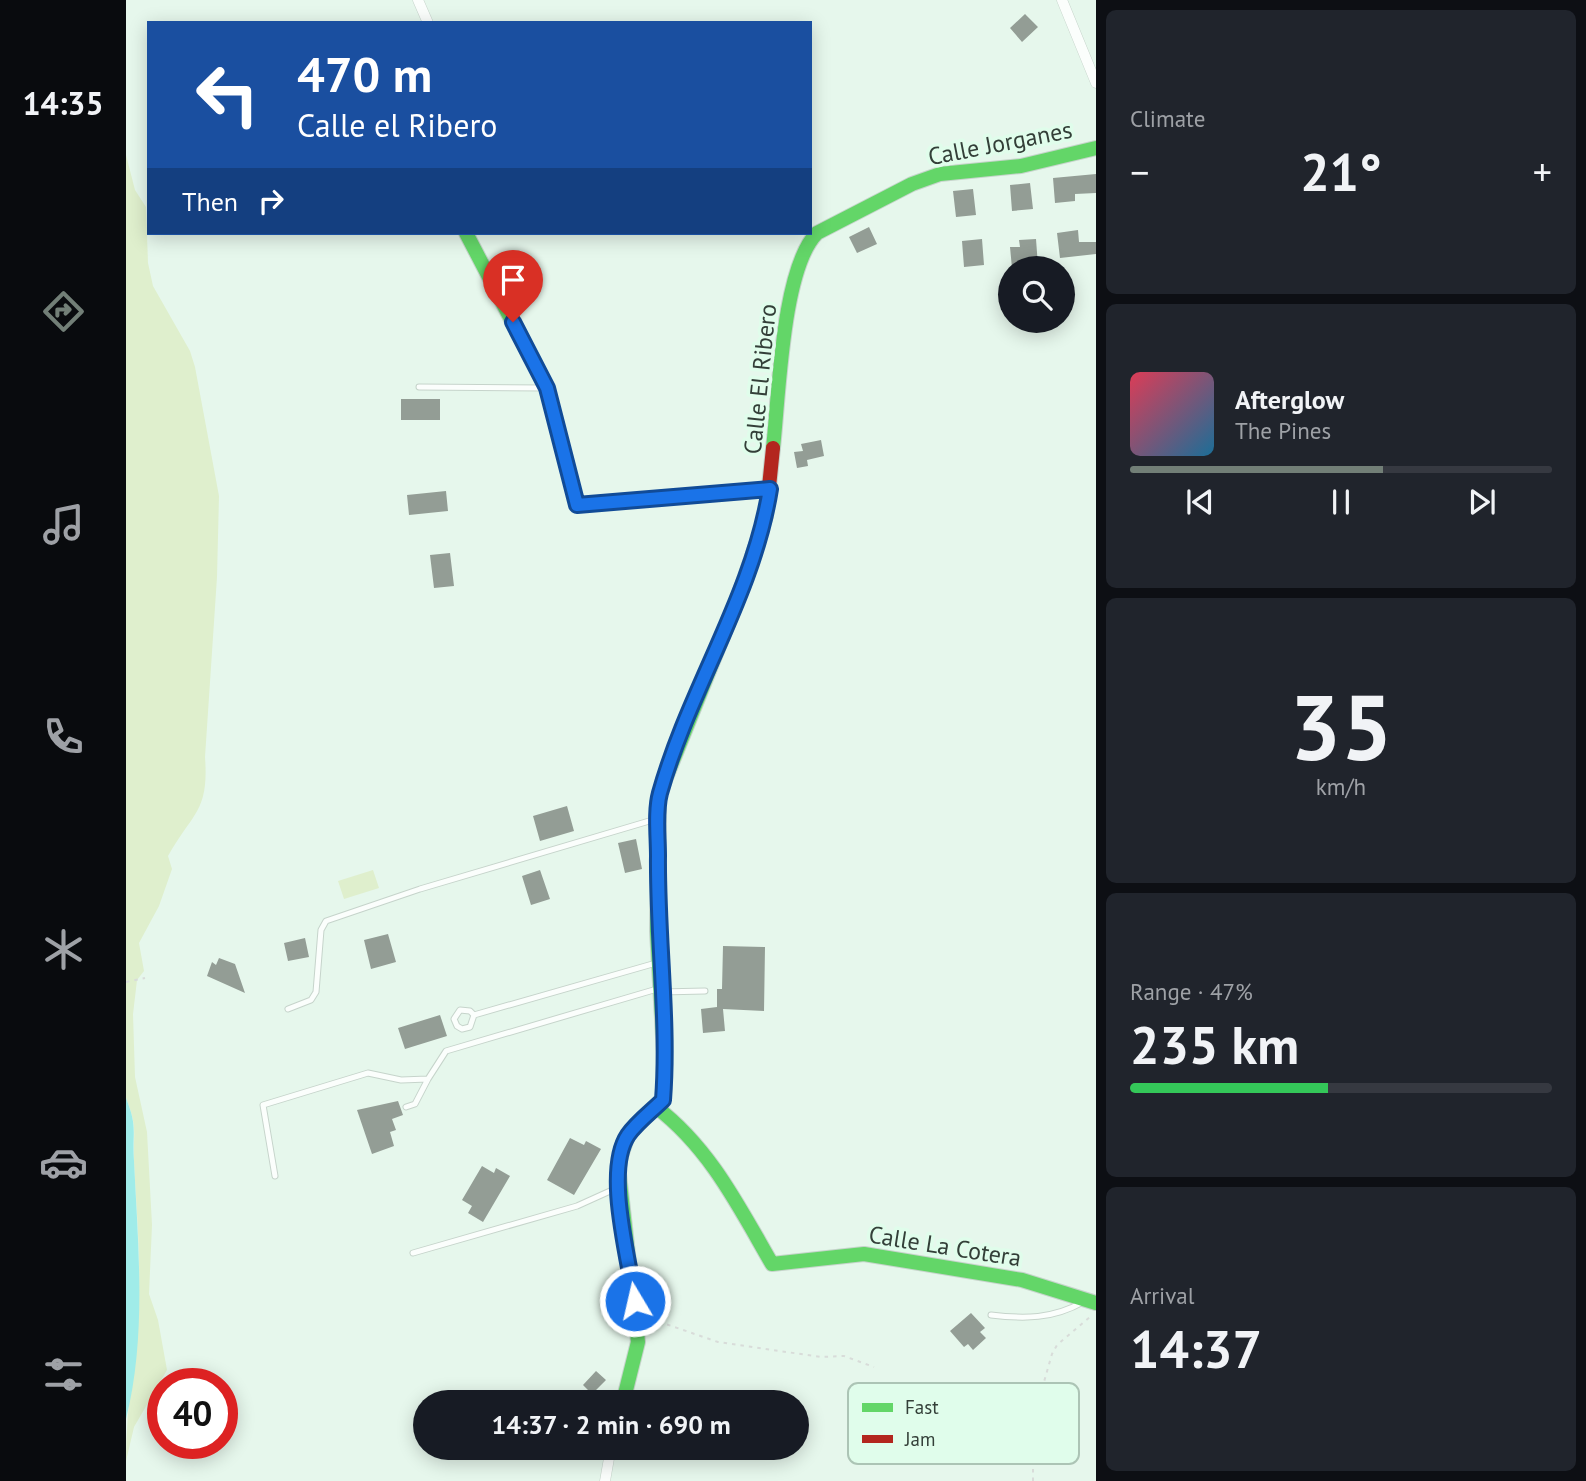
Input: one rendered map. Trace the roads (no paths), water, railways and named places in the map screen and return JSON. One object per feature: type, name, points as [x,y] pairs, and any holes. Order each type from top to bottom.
[{"type":"street","points":[[418,0],[427,21]]},
{"type":"street","points":[[1062,0],[1096,83]]},
{"type":"street","name":"Calle Jorganes","points":[[912,184],[940,174],[1021,166],[1096,148]]},
{"type":"street","name":"Calle El Ribero","points":[[626,1390],[638,1342],[618,1165],[628,1135],[663,1100],[665,1072],[659,962],[659,795],[733,611],[766,516],[786,327],[806,244],[817,233],[912,184]]},
{"type":"street","name":"Calle El Ribero","points":[[467,235],[547,388],[577,505],[770,489]]},
{"type":"street","name":"Calle La Cotera","points":[[656,1107],[673,1118],[701,1149],[772,1264],[864,1254],[1022,1280],[1091,1302]]},
{"type":"street","points":[[605,1481],[609,1460]]},
{"type":"lane","points":[[419,387],[547,388]]},
{"type":"lane","points":[[288,1009],[311,1000],[316,992],[321,930],[326,921],[420,889],[659,818]]},
{"type":"lane","points":[[474,1015],[659,962]]},
{"type":"lane","points":[[406,1107],[415,1104],[446,1051],[661,990],[705,991]]},
{"type":"lane","points":[[275,1176],[263,1105],[368,1073],[401,1080],[428,1079]]},
{"type":"lane","points":[[413,1253],[577,1206],[619,1187]]},
{"type":"lane","points":[[991,1315],[1017,1318],[1061,1314],[1091,1302]]},
{"type":"water","points":[[126,1098],[134,1130],[139,1323],[133,1388],[126,1419]]}]
